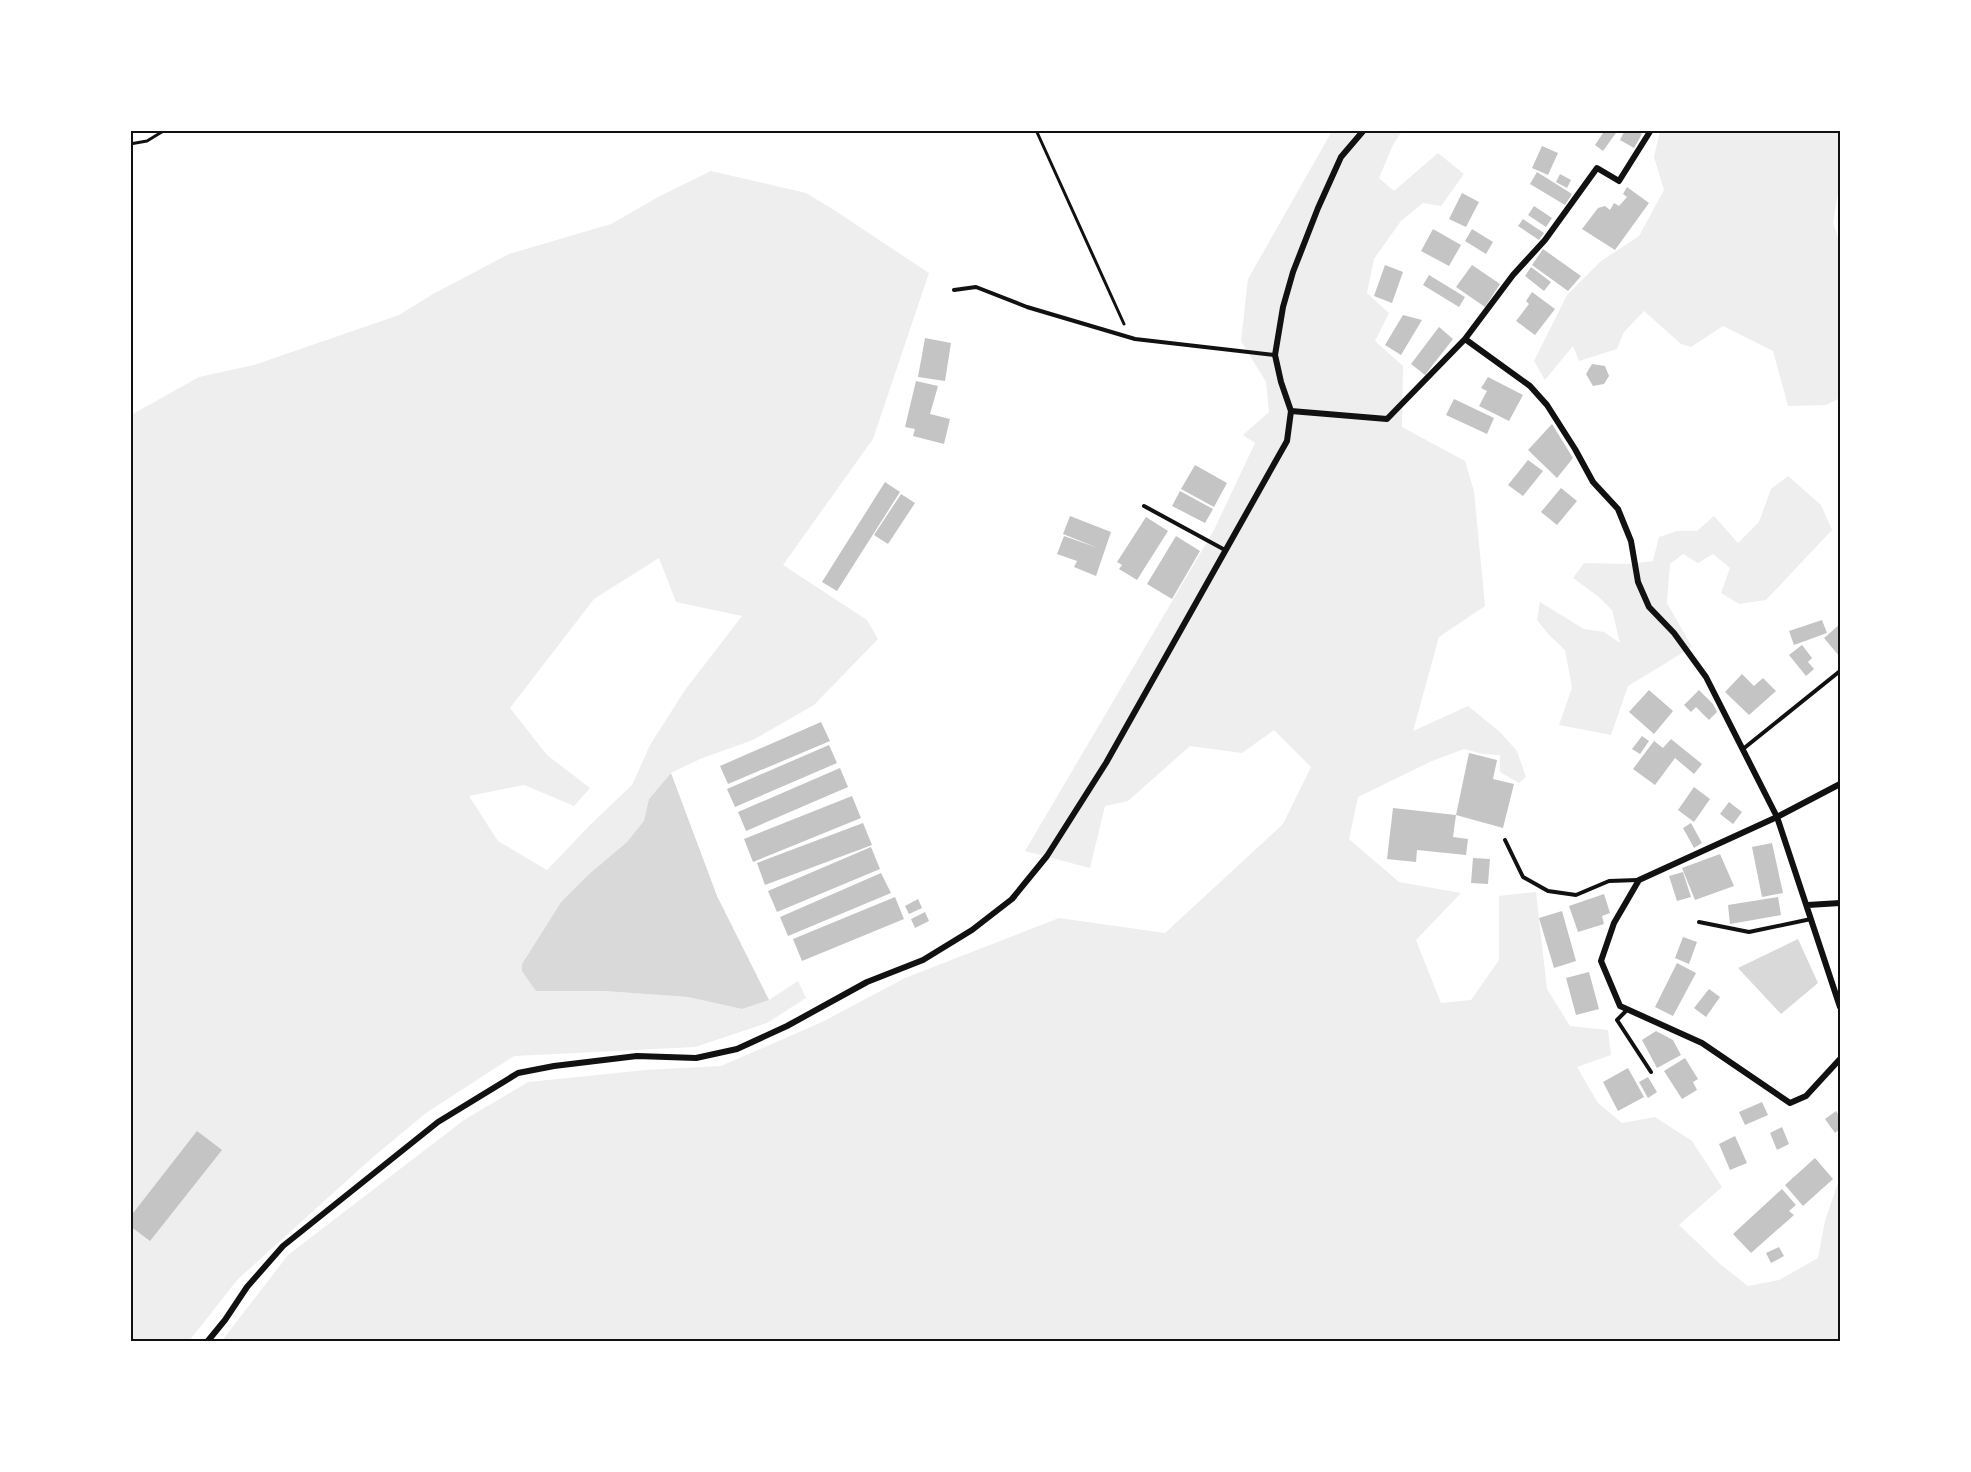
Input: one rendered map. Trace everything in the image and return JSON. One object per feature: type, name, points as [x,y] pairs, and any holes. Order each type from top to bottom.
[{"type":"street","points":[[207,1341],[225,1320],[247,1287],[283,1246],[438,1122],[518,1073],[554,1066],[637,1056],[696,1058],[737,1049],[787,1026],[867,982],[923,960],[972,930],[1012,899],[1047,856],[1106,763],[1287,441],[1291,411],[1275,355],[1283,307],[1293,272],[1341,157],[1364,130]]},
{"type":"street","points":[[1291,411],[1387,419],[1465,339],[1513,275],[1545,240],[1598,168],[1619,181],[1651,130]]},
{"type":"street","points":[[1465,339],[1530,386],[1546,405],[1575,449],[1593,482],[1618,510],[1632,541],[1638,582],[1649,607],[1674,633],[1706,677],[1777,817],[1840,1007]]},
{"type":"street","points":[[1840,784],[1777,817],[1639,880],[1614,923],[1601,961],[1620,1006],[1702,1042],[1790,1103],[1806,1096],[1840,1059]]},
{"type":"street","points":[[1808,905],[1840,903]]},
{"type":"lane","points":[[954,290],[975,287],[1027,307],[1129,337],[1275,355]]},
{"type":"lane","points":[[1144,506],[1226,550]]},
{"type":"lane","points":[[1743,749],[1840,671]]},
{"type":"lane","points":[[1505,840],[1523,877],[1548,891],[1576,895],[1609,881],[1639,880]]},
{"type":"lane","points":[[1699,922],[1749,932],[1812,919]]},
{"type":"lane","points":[[1627,1010],[1617,1020],[1651,1072]]},
{"type":"path","points":[[130,144],[147,141],[165,130]]},
{"type":"path","points":[[1036,130],[1129,337]]},
{"type":"shaded area","points":[[1332,131],[1402,131],[1393,145],[1379,178],[1394,191],[1438,153],[1464,174],[1441,206],[1423,203],[1401,221],[1374,259],[1367,293],[1389,313],[1375,341],[1403,366],[1402,427],[1465,461],[1474,491],[1485,606],[1439,637],[1413,731],[1468,706],[1500,732],[1517,751],[1526,777],[1519,783],[1500,772],[1500,755],[1483,754],[1464,749],[1432,761],[1358,797],[1349,839],[1399,882],[1461,893],[1416,940],[1441,1003],[1471,1000],[1499,960],[1499,896],[1536,892],[1547,989],[1570,1026],[1608,1030],[1611,1055],[1577,1067],[1598,1103],[1622,1123],[1655,1117],[1692,1141],[1722,1187],[1679,1225],[1720,1264],[1748,1286],[1779,1280],[1818,1258],[1825,1221],[1840,1177],[1840,1341],[221,1342],[288,1255],[464,1120],[528,1082],[646,1070],[721,1066],[822,1022],[905,978],[1059,918],[1165,933],[1283,824],[1311,767],[1274,730],[1242,753],[1190,746],[1128,801],[1105,806],[1090,868],[1025,851],[1214,530],[1255,443],[1243,435],[1269,412],[1266,382],[1241,341],[1248,279]]},
{"type":"shaded area","points":[[1660,131],[1840,131],[1840,181],[1833,223],[1840,243],[1840,398],[1826,405],[1788,406],[1773,351],[1723,326],[1691,347],[1681,344],[1644,311],[1624,332],[1617,349],[1579,361],[1573,346],[1545,380],[1534,361],[1567,295],[1601,261],[1639,236],[1664,190],[1654,157]]},
{"type":"shaded area","points":[[711,171],[806,193],[929,273],[873,439],[783,565],[867,620],[878,639],[814,705],[753,740],[700,759],[671,773],[649,799],[645,821],[627,842],[589,874],[561,902],[522,964],[536,991],[604,991],[688,997],[742,1009],[769,1000],[798,981],[806,998],[767,1023],[695,1047],[514,1056],[426,1113],[373,1157],[238,1279],[189,1341],[131,1342],[131,415],[199,377],[254,365],[399,315],[433,294],[509,254],[611,224]],"holes":[[[659,558],[676,602],[742,616],[685,690],[650,745],[632,785],[547,870],[498,841],[469,796],[524,785],[574,806],[590,788],[547,755],[510,708],[594,599]]]},
{"type":"shaded area","points":[[1788,476],[1821,505],[1832,530],[1766,600],[1739,604],[1721,593],[1730,568],[1713,554],[1698,563],[1683,554],[1670,564],[1667,603],[1692,647],[1628,686],[1611,735],[1559,725],[1572,688],[1565,650],[1537,620],[1540,602],[1584,629],[1604,632],[1620,643],[1612,610],[1599,597],[1573,578],[1584,563],[1628,564],[1653,561],[1659,537],[1677,531],[1697,531],[1714,516],[1738,543],[1759,522],[1771,489]]},
{"type":"shaded area","points":[[671,773],[717,896],[769,1000],[742,1009],[688,997],[604,991],[536,991],[522,971],[522,964],[561,902],[589,874],[627,842],[644,821],[649,799]]},
{"type":"shaded area","points":[[1798,939],[1818,983],[1781,1014],[1738,968]]},
{"type":"building","points":[[1605,130],[1618,130],[1603,151],[1595,145]]},
{"type":"building","points":[[1625,130],[1635,130],[1642,134],[1634,148],[1620,140]]},
{"type":"building","points":[[1542,146],[1558,153],[1548,175],[1532,168]]},
{"type":"building","points":[[1537,172],[1572,194],[1565,205],[1530,184]]},
{"type":"building","points":[[1560,174],[1571,180],[1567,188],[1556,182]]},
{"type":"building","points":[[1627,187],[1649,203],[1615,250],[1582,229],[1598,208],[1605,206],[1610,210],[1614,203],[1619,206],[1627,197],[1623,194]]},
{"type":"building","points":[[1462,193],[1479,202],[1466,227],[1449,219]]},
{"type":"building","points":[[1534,206],[1552,218],[1546,227],[1528,215]]},
{"type":"building","points":[[1523,219],[1544,233],[1539,240],[1518,226]]},
{"type":"building","points":[[1433,229],[1461,245],[1449,266],[1421,251]]},
{"type":"building","points":[[1472,229],[1493,242],[1486,254],[1465,241]]},
{"type":"building","points":[[1543,249],[1581,276],[1568,291],[1532,265]]},
{"type":"building","points":[[1385,265],[1403,272],[1392,303],[1374,296]]},
{"type":"building","points":[[1472,265],[1500,284],[1485,307],[1456,287]]},
{"type":"building","points":[[1531,267],[1551,282],[1544,291],[1525,276]]},
{"type":"building","points":[[1429,275],[1465,297],[1459,307],[1423,285]]},
{"type":"building","points":[[1532,292],[1555,309],[1535,335],[1516,321],[1529,304],[1526,301]]},
{"type":"building","points":[[1403,315],[1422,320],[1401,355],[1385,345]]},
{"type":"building","points":[[1439,327],[1453,339],[1425,375],[1411,364]]},
{"type":"building","points":[[925,338],[951,343],[945,381],[918,377]]},
{"type":"building","points":[[1592,364],[1605,366],[1609,376],[1604,384],[1593,386],[1586,374]]},
{"type":"building","points":[[1488,377],[1523,395],[1509,421],[1479,406],[1487,391],[1481,388]]},
{"type":"building","points":[[916,381],[938,386],[930,414],[950,419],[944,444],[913,436],[915,429],[905,427]]},
{"type":"building","points":[[1454,399],[1494,418],[1487,434],[1446,415]]},
{"type":"building","points":[[1552,424],[1573,458],[1557,478],[1528,450]]},
{"type":"building","points":[[1528,460],[1543,471],[1523,496],[1508,485]]},
{"type":"building","points":[[1195,465],[1227,483],[1214,507],[1181,489]]},
{"type":"building","points":[[885,482],[900,492],[837,591],[822,582]]},
{"type":"building","points":[[1561,488],[1577,501],[1557,525],[1541,512]]},
{"type":"building","points":[[1180,491],[1213,509],[1205,523],[1172,506]]},
{"type":"building","points":[[901,494],[915,503],[888,544],[874,535]]},
{"type":"building","points":[[1070,516],[1111,532],[1096,576],[1074,567],[1077,561],[1057,554],[1064,536],[1098,548],[1063,534]]},
{"type":"building","points":[[1146,517],[1168,531],[1137,580],[1119,569],[1122,565],[1117,562]]},
{"type":"building","points":[[1176,536],[1200,551],[1172,599],[1147,584]]},
{"type":"building","points":[[1822,620],[1827,633],[1794,645],[1789,631]]},
{"type":"building","points":[[1839,625],[1840,627],[1840,657],[1824,638]]},
{"type":"building","points":[[1802,645],[1812,658],[1808,662],[1814,669],[1806,676],[1789,655]]},
{"type":"building","points":[[1742,674],[1754,686],[1763,678],[1776,691],[1749,715],[1725,692]]},
{"type":"building","points":[[1649,690],[1673,711],[1654,734],[1629,712]]},
{"type":"building","points":[[1699,690],[1713,704],[1717,712],[1709,720],[1696,707],[1691,712],[1684,705]]},
{"type":"building","points":[[821,722],[830,741],[728,784],[720,766]]},
{"type":"building","points":[[1642,736],[1649,741],[1640,754],[1632,749]]},
{"type":"building","points":[[1671,739],[1702,764],[1694,774],[1675,758],[1655,785],[1633,769],[1654,741],[1663,748]]},
{"type":"building","points":[[829,745],[837,763],[735,807],[727,789]]},
{"type":"building","points":[[1469,753],[1497,760],[1493,779],[1514,784],[1503,828],[1456,815]]},
{"type":"building","points":[[840,768],[848,787],[746,831],[738,812]]},
{"type":"building","points":[[1694,787],[1710,799],[1694,822],[1678,810]]},
{"type":"building","points":[[852,796],[861,818],[753,862],[744,839]]},
{"type":"building","points":[[1729,802],[1742,812],[1733,824],[1720,814]]},
{"type":"building","points":[[1393,808],[1456,815],[1453,837],[1468,839],[1466,855],[1417,850],[1416,862],[1387,859]]},
{"type":"building","points":[[863,823],[872,845],[765,885],[757,863]]},
{"type":"building","points":[[1691,823],[1702,843],[1694,848],[1683,828]]},
{"type":"building","points":[[1772,843],[1783,893],[1762,897],[1752,847]]},
{"type":"building","points":[[871,847],[880,869],[777,912],[768,891]]},
{"type":"building","points":[[1720,854],[1734,886],[1695,900],[1682,868]]},
{"type":"building","points":[[1473,858],[1490,859],[1488,884],[1471,883]]},
{"type":"building","points":[[1683,872],[1691,897],[1677,901],[1669,876]]},
{"type":"building","points":[[881,873],[891,893],[788,936],[780,917]]},
{"type":"building","points":[[1604,894],[1610,913],[1602,916],[1604,924],[1578,932],[1569,906]]},
{"type":"building","points":[[895,897],[904,919],[802,961],[793,939]]},
{"type":"building","points":[[1778,897],[1781,915],[1730,924],[1728,905]]},
{"type":"building","points":[[918,899],[922,908],[909,914],[905,906]]},
{"type":"building","points":[[1562,911],[1576,961],[1554,968],[1539,918]]},
{"type":"building","points":[[925,912],[929,921],[915,928],[911,919]]},
{"type":"building","points":[[1683,937],[1697,942],[1689,964],[1675,958]]},
{"type":"building","points":[[1677,963],[1696,973],[1673,1016],[1655,1007]]},
{"type":"building","points":[[1589,972],[1599,1009],[1576,1015],[1566,978]]},
{"type":"building","points":[[1709,989],[1720,997],[1706,1017],[1694,1008]]},
{"type":"building","points":[[1656,1031],[1673,1040],[1681,1055],[1657,1068],[1642,1040]]},
{"type":"building","points":[[1685,1058],[1698,1079],[1693,1082],[1697,1090],[1682,1099],[1664,1071]]},
{"type":"building","points":[[1628,1068],[1644,1097],[1618,1111],[1603,1082]]},
{"type":"building","points":[[1648,1077],[1657,1092],[1648,1098],[1639,1082]]},
{"type":"building","points":[[1762,1102],[1768,1115],[1745,1125],[1739,1112]]},
{"type":"building","points":[[1836,1111],[1840,1117],[1840,1129],[1835,1133],[1825,1119]]},
{"type":"building","points":[[1782,1127],[1789,1144],[1777,1150],[1770,1133]]},
{"type":"building","points":[[197,1131],[222,1150],[150,1241],[130,1226],[130,1217]]},
{"type":"building","points":[[1735,1136],[1747,1163],[1730,1170],[1719,1144]]},
{"type":"building","points":[[1815,1158],[1833,1179],[1803,1206],[1785,1185]]},
{"type":"building","points":[[1782,1189],[1796,1205],[1789,1211],[1794,1215],[1751,1253],[1733,1234]]},
{"type":"building","points":[[1779,1247],[1784,1256],[1771,1263],[1766,1253]]}]
